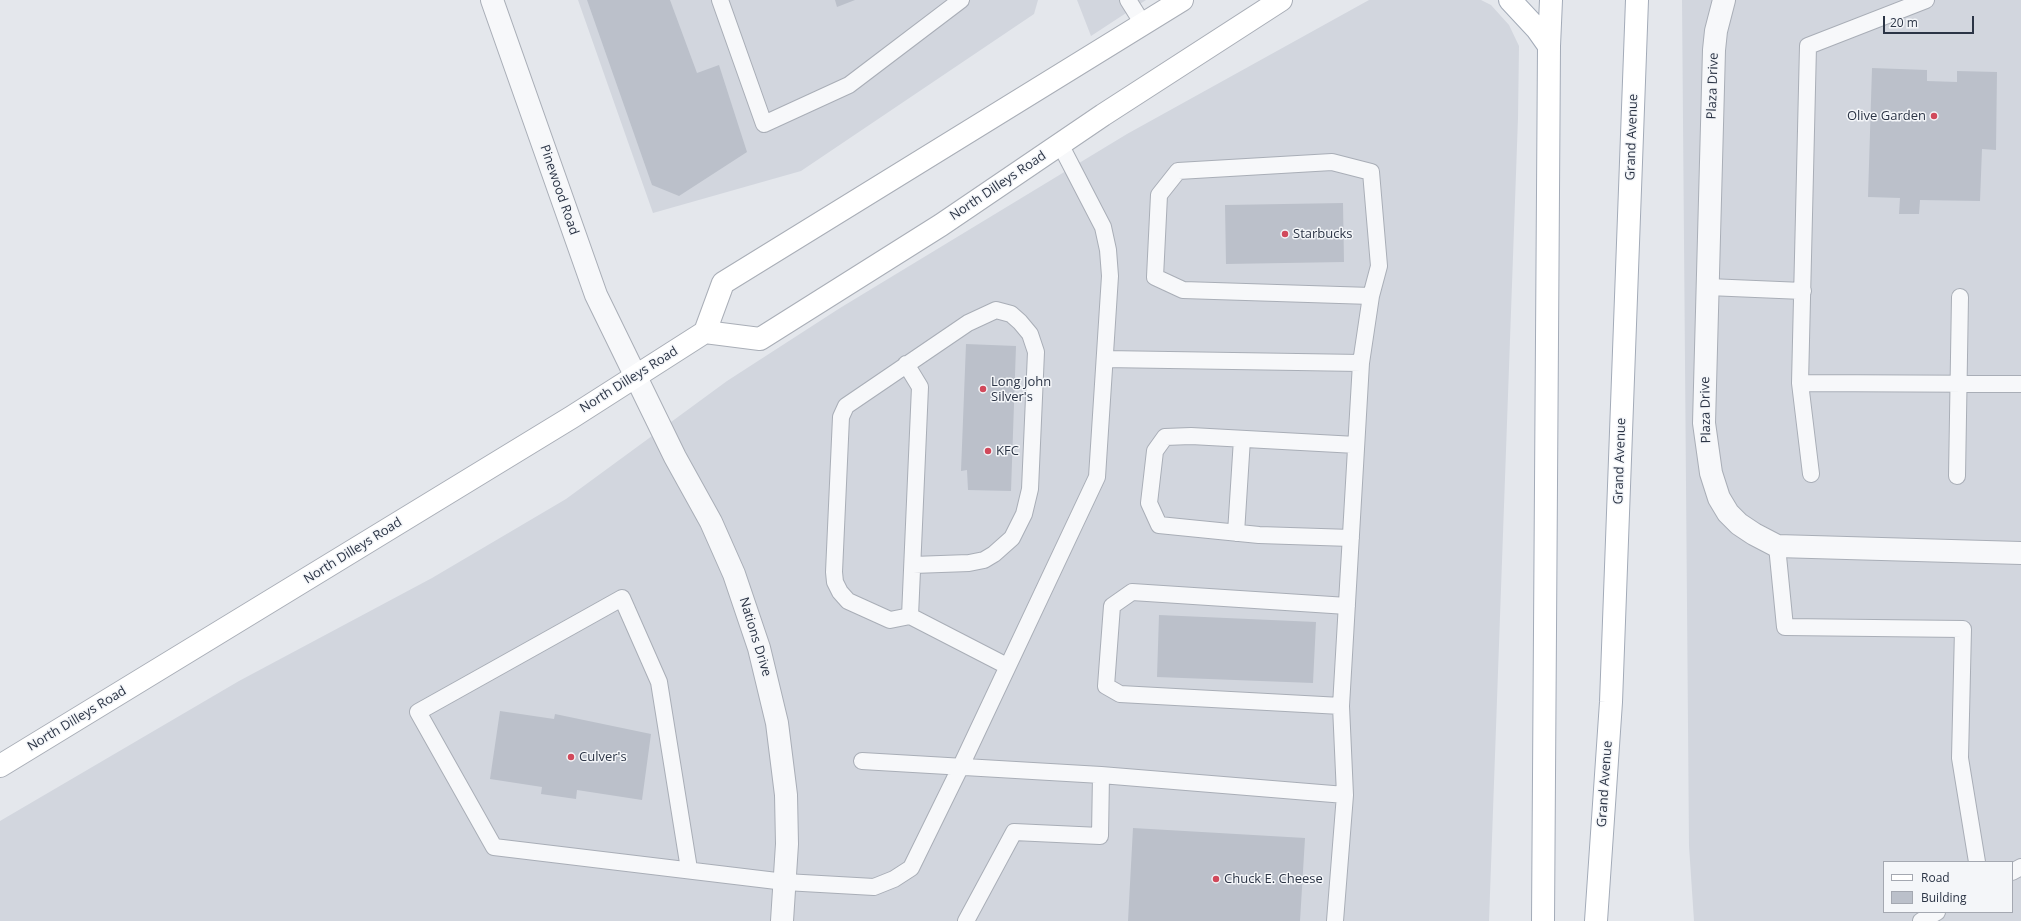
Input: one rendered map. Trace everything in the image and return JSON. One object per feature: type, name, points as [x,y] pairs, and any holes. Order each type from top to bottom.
[{"type":"street","name":"Pinewood Road","points":[[492,0],[596,295],[635,376]]},
{"type":"street","points":[[705,332],[723,283],[1182,0]]},
{"type":"street","name":"North Dilleys Road","points":[[0,766],[705,332],[760,339],[941,225],[1060,144],[1281,0]]},
{"type":"street","points":[[1510,0],[1538,29],[1549,46]]},
{"type":"street","points":[[1543,921],[1549,46],[1551,0]]},
{"type":"street","name":"Grand Avenue","points":[[1596,921],[1611,702],[1637,0]]},
{"type":"street","name":"Plaza Drive","points":[[1724,0],[1716,30],[1714,50],[1704,423],[1711,473],[1719,498],[1728,513],[1739,524],[1777,546],[2021,553]]},
{"type":"street","name":"Nations Drive","points":[[635,376],[711,522],[734,574],[759,648],[777,723],[786,795],[785,882],[782,921]]},
{"type":"lane","points":[[720,0],[764,124],[849,86],[961,0]]},
{"type":"lane","points":[[1128,0],[1143,24]]},
{"type":"lane","points":[[1811,474],[1800,383],[1808,46],[1926,0]]},
{"type":"lane","points":[[689,869],[659,682],[622,598],[418,712],[494,847],[689,869],[785,882],[874,887],[894,879],[911,868],[960,768],[1097,477],[1110,276],[1108,250],[1103,227],[1060,144]]},
{"type":"lane","points":[[1335,921],[1345,796],[1341,706],[1361,363],[1371,296],[1379,266],[1371,172],[1332,162],[1178,171],[1159,195],[1155,277],[1182,290],[1371,296]]},
{"type":"lane","points":[[1708,287],[1803,291]]},
{"type":"lane","points":[[1957,476],[1960,297]]},
{"type":"lane","points":[[913,565],[969,563],[984,560],[994,554],[1012,538],[1024,514],[1030,489],[1036,352],[1030,334],[1011,314],[996,310],[968,323],[846,406],[841,417],[834,572],[835,582],[840,592],[848,601],[890,620],[910,616],[1007,666]]},
{"type":"lane","points":[[1105,359],[1361,363]]},
{"type":"lane","points":[[906,364],[920,387],[910,616]]},
{"type":"lane","points":[[1800,383],[2021,384]]},
{"type":"lane","points":[[1351,538],[1236,533],[1159,525],[1149,503],[1155,451],[1165,437],[1191,436],[1356,445]]},
{"type":"lane","points":[[1236,533],[1242,439]]},
{"type":"lane","points":[[1777,546],[1785,627],[1963,629],[1960,758],[1977,861]]},
{"type":"lane","points":[[1341,706],[1120,694],[1106,686],[1112,606],[1132,592],[1348,606]]},
{"type":"lane","points":[[862,761],[1101,776],[1345,796]]},
{"type":"lane","points":[[966,921],[1014,832],[1100,836],[1101,776]]},
{"type":"lane","points":[[1921,921],[1935,913]]},
{"type":"shaded area","points":[[578,0],[1038,0],[1034,14],[801,171],[653,213]]},
{"type":"shaded area","points":[[1077,0],[1146,0],[1091,36]]},
{"type":"shaded area","points":[[1369,0],[1481,0],[1491,5],[1509,25],[1519,46],[1518,118],[1489,921],[0,921],[0,821],[239,681],[432,578],[566,499],[727,381],[840,308],[1127,134]]},
{"type":"shaded area","points":[[1682,0],[2021,0],[2021,921],[1694,921],[1689,846]]},
{"type":"building","points":[[587,0],[670,0],[697,73],[719,65],[747,152],[679,196],[652,185]]},
{"type":"building","points":[[835,0],[855,0],[837,7]]},
{"type":"building","name":"Olive Garden","points":[[1872,68],[1927,70],[1927,81],[1957,82],[1957,71],[1997,72],[1996,150],[1982,149],[1980,201],[1920,200],[1919,214],[1899,214],[1900,198],[1868,197]]},
{"type":"building","name":"Starbucks","points":[[1343,203],[1344,262],[1226,264],[1225,205]]},
{"type":"building","points":[[966,344],[1016,346],[1011,491],[968,490],[967,470],[961,471]]},
{"type":"building","points":[[1159,615],[1316,622],[1313,683],[1157,677]]},
{"type":"building","name":"Culver's","points":[[500,711],[554,719],[555,714],[651,734],[642,800],[577,790],[576,799],[541,794],[542,787],[490,779]]},
{"type":"building","name":"Chuck E. Cheese","points":[[1133,828],[1305,838],[1300,921],[1128,921]]},
{"type":"place","name":"Olive Garden","points":[[1934,116]]},
{"type":"place","name":"Starbucks","points":[[1285,234]]},
{"type":"place","name":"Long John Silver's","points":[[983,389]]},
{"type":"place","name":"KFC","points":[[988,451]]},
{"type":"place","name":"Culver's","points":[[571,757]]},
{"type":"place","name":"Chuck E. Cheese","points":[[1216,879]]}]
